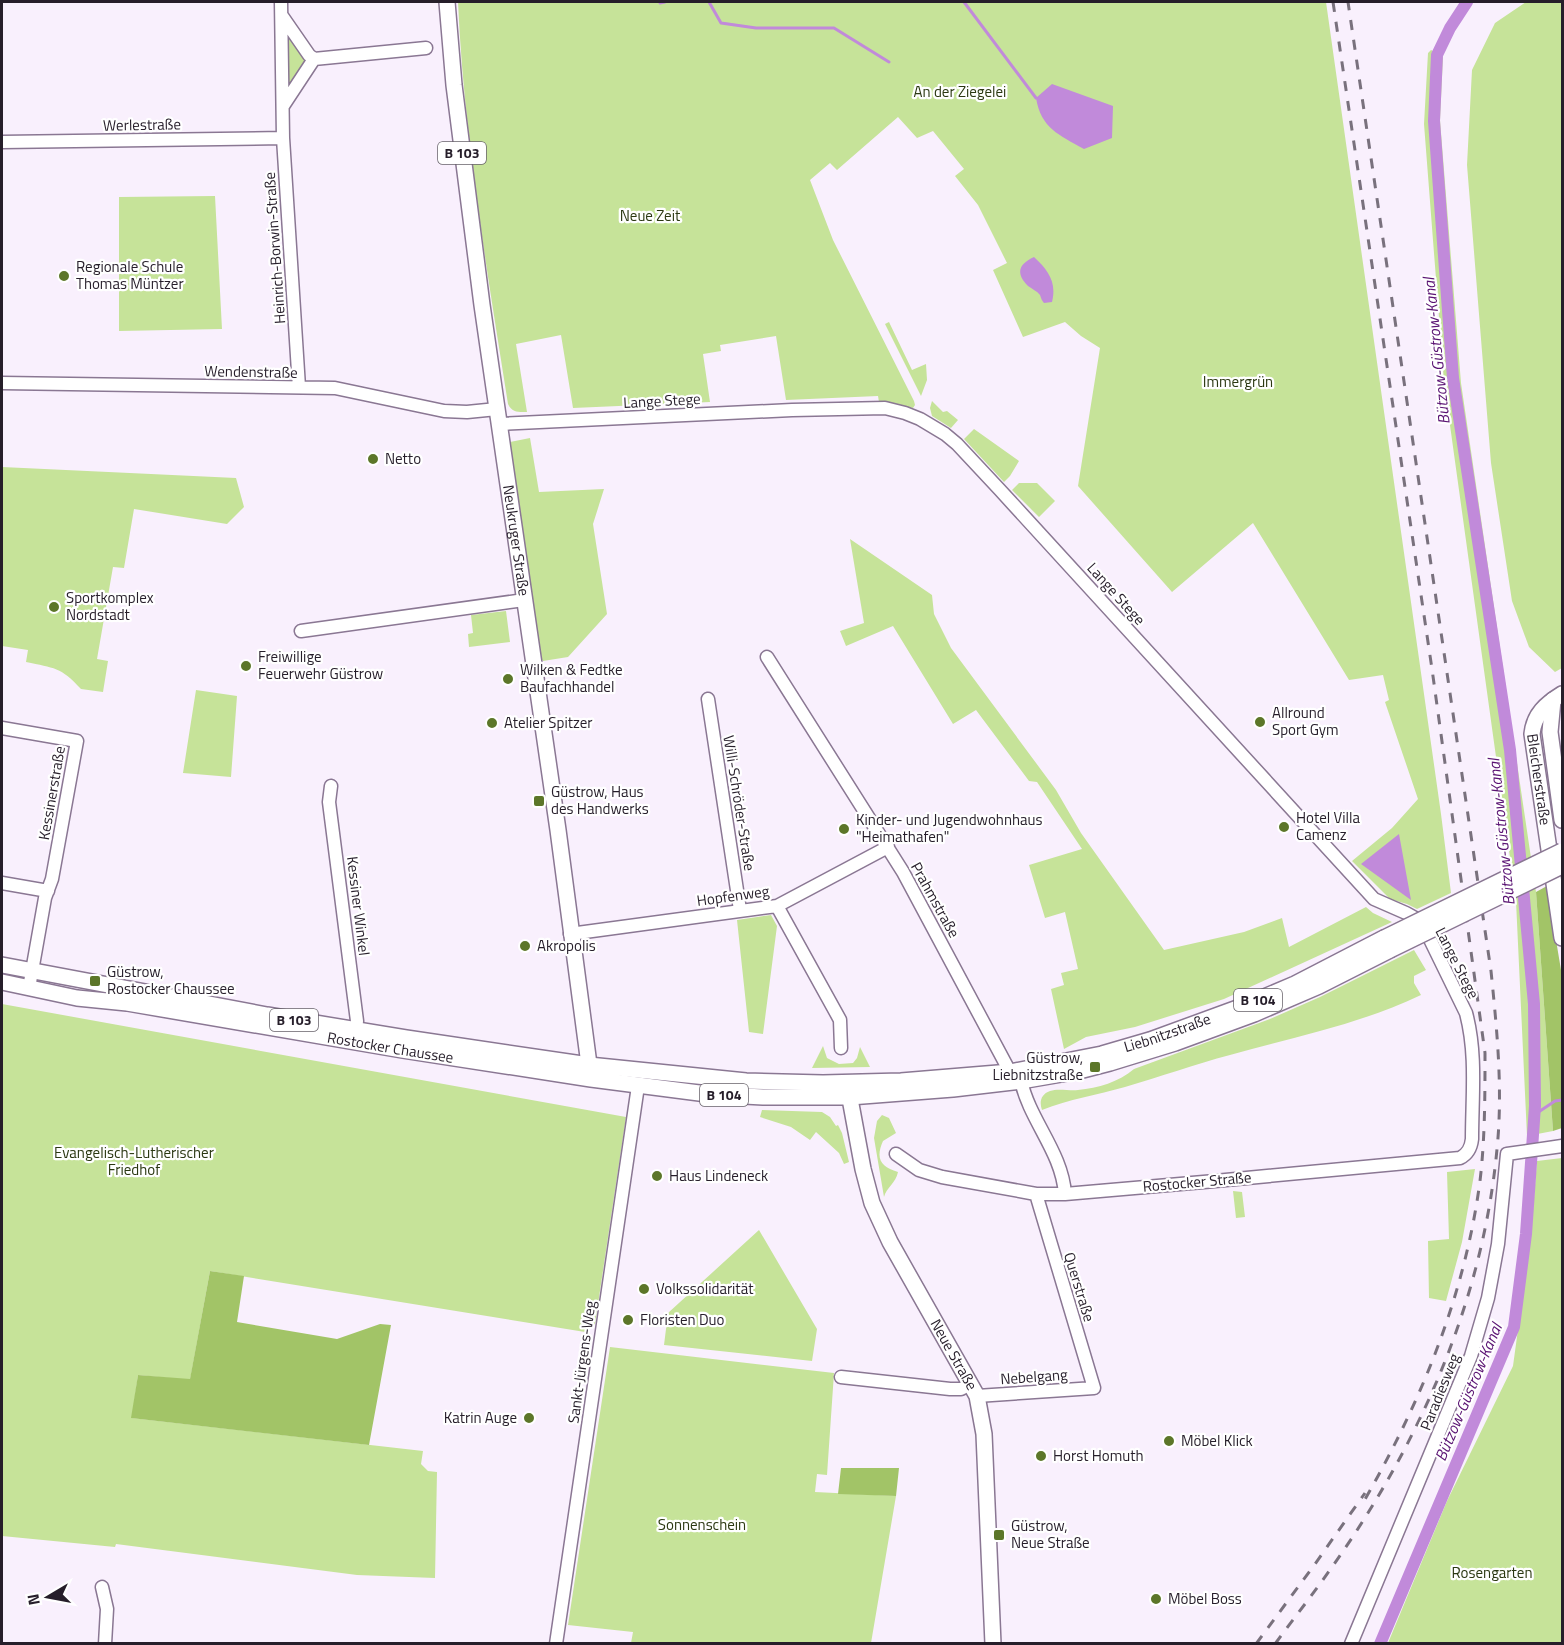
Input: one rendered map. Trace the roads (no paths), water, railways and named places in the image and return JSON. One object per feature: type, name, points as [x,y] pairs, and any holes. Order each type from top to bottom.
[{"type":"main road","name":"Neukruger Straße","points":[[447,2],[454,85],[499,424],[558,831],[590,1072]]},
{"type":"main road","name":"Bleicherstraße","points":[[1558,697],[1550,732],[1563,820]]},
{"type":"main road","name":"Bleicherstraße","points":[[1558,697],[1538,714],[1533,722],[1532,734],[1563,938]]},
{"type":"main road","name":"Liebnitzstraße","points":[[1387,944],[1563,851]]},
{"type":"main road","name":"Liebnitzstraße","points":[[849,1090],[953,1089],[1016,1077],[1174,1032],[1295,984],[1563,866]]},
{"type":"main road","name":"Rostocker Chaussee","points":[[2,965],[590,1072],[638,1086]]},
{"type":"main road","name":"Rostocker Chaussee","points":[[2,982],[77,998],[127,1003],[402,1050],[590,1072]]},
{"type":"main road","name":"B 104","points":[[590,1072],[799,1083],[849,1090]]},
{"type":"main road","name":"B 104","points":[[638,1086],[763,1097],[849,1090]]},
{"type":"main road","name":"Neue Straße","points":[[849,1090],[864,1176],[872,1203],[890,1242],[974,1390],[984,1434],[993,1644]]},
{"type":"street","name":"Heinrich-Borwin-Straße","points":[[281,2],[283,138],[298,387]]},
{"type":"street","points":[[281,15],[311,58],[314,59],[426,48]]},
{"type":"street","points":[[283,107],[314,59]]},
{"type":"street","name":"Werlestraße","points":[[2,142],[283,138]]},
{"type":"street","name":"Wendenstraße","points":[[2,383],[298,387],[345,390],[444,411],[467,412],[497,409]]},
{"type":"street","name":"Lange Stege","points":[[499,424],[792,410],[885,408],[920,419],[945,434],[1000,490],[1374,899],[1415,918],[1425,930],[1466,1013],[1469,1027],[1472,1048],[1471,1145]]},
{"type":"street","points":[[301,631],[524,600]]},
{"type":"street","name":"Prahmstraße","points":[[767,657],[888,847],[920,903],[1016,1077],[1061,1168],[1065,1194]]},
{"type":"street","name":"Willi-Schröder-Straße","points":[[708,699],[740,910]]},
{"type":"street","name":"Kessinerstraße","points":[[2,728],[77,741],[29,988]]},
{"type":"street","name":"Kessiner Winkel","points":[[331,786],[329,802],[357,1021],[356,1029]]},
{"type":"street","name":"Hopfenweg","points":[[570,934],[777,906],[888,847]]},
{"type":"street","points":[[2,883],[48,891]]},
{"type":"street","points":[[777,906],[840,1020],[841,1047]]},
{"type":"street","name":"Sankt-Jürgens-Weg","points":[[556,1644],[638,1086]]},
{"type":"street","name":"Rostocker Straße","points":[[896,1154],[919,1170],[942,1177],[1036,1194],[1065,1194],[1460,1158],[1466,1155],[1471,1145]]},
{"type":"street","name":"Paradiesweg","points":[[1350,1644],[1471,1356],[1488,1298],[1498,1244],[1507,1154],[1563,1146]]},
{"type":"street","name":"Querstraße","points":[[1036,1194],[1094,1388]]},
{"type":"street","name":"Nebelgang","points":[[841,1377],[950,1389],[1094,1388]]},
{"type":"street","points":[[102,1587],[107,1609],[105,1644]]},
{"type":"waterway","points":[[660,3],[665,2]]},
{"type":"waterway","points":[[709,2],[721,23],[756,28],[834,28],[889,62]]},
{"type":"waterway","points":[[964,2],[1036,98]]},
{"type":"waterway","name":"Bützow-Güstrow-Kanal","points":[[1380,1644],[1514,1327],[1526,1234],[1535,1106],[1534,1004],[1510,750],[1453,378],[1434,121],[1437,55],[1450,28],[1467,2]]},
{"type":"waterway","points":[[1534,1115],[1555,1101],[1562,1100]]},
{"type":"railway","points":[[1333,2],[1432,669],[1485,1053],[1482,1165],[1464,1265],[1438,1347],[1422,1386],[1385,1464],[1364,1501]]},
{"type":"railway","points":[[1275,1644],[1364,1520],[1393,1471],[1442,1368],[1462,1315],[1478,1261],[1490,1205],[1499,1127],[1498,1060],[1491,971],[1348,2]]},
{"type":"railway","points":[[1256,1644],[1365,1493]]},
{"type":"place","name":"Regionale Schule Thomas Müntzer","points":[[64,276]]},
{"type":"place","name":"Netto","points":[[373,459]]},
{"type":"place","name":"Sportkomplex Nordstadt","points":[[54,607]]},
{"type":"place","name":"Freiwillige Feuerwehr Güstrow","points":[[246,666]]},
{"type":"place","name":"Wilken & Fedtke Baufachhandel","points":[[508,679]]},
{"type":"place","name":"Allround Sport Gym","points":[[1260,722]]},
{"type":"place","name":"Atelier Spitzer","points":[[492,723]]},
{"type":"place","name":"Güstrow, Haus des Handwerks","points":[[539,801]]},
{"type":"place","name":"Hotel Villa Camenz","points":[[1284,827]]},
{"type":"place","name":"Kinder- und Jugendwohnhaus \"Heimathafen\"","points":[[844,829]]},
{"type":"place","name":"Akropolis","points":[[525,946]]},
{"type":"place","name":"Güstrow, Rostocker Chaussee","points":[[95,981]]},
{"type":"place","name":"Güstrow, Liebnitzstraße","points":[[1095,1067]]},
{"type":"place","name":"Haus Lindeneck","points":[[657,1176]]},
{"type":"place","name":"Volkssolidarität","points":[[644,1289]]},
{"type":"place","name":"Floristen Duo","points":[[628,1320]]},
{"type":"place","name":"Katrin Auge","points":[[529,1418]]},
{"type":"place","name":"Möbel Klick","points":[[1169,1441]]},
{"type":"place","name":"Horst Homuth","points":[[1041,1456]]},
{"type":"place","name":"Güstrow, Neue Straße","points":[[999,1535]]},
{"type":"place","name":"Möbel Boss","points":[[1156,1599]]},
{"type":"park label","name":"An der Ziegelei","points":[[960,92]]},
{"type":"park label","name":"Neue Zeit","points":[[650,216]]},
{"type":"park label","name":"Immergrün","points":[[1238,382]]},
{"type":"park label","name":"Evangelisch-Lutherischer Friedhof","points":[[134,1162]]},
{"type":"park label","name":"Sonnenschein","points":[[702,1525]]},
{"type":"park label","name":"Rosengarten","points":[[1492,1573]]}]
